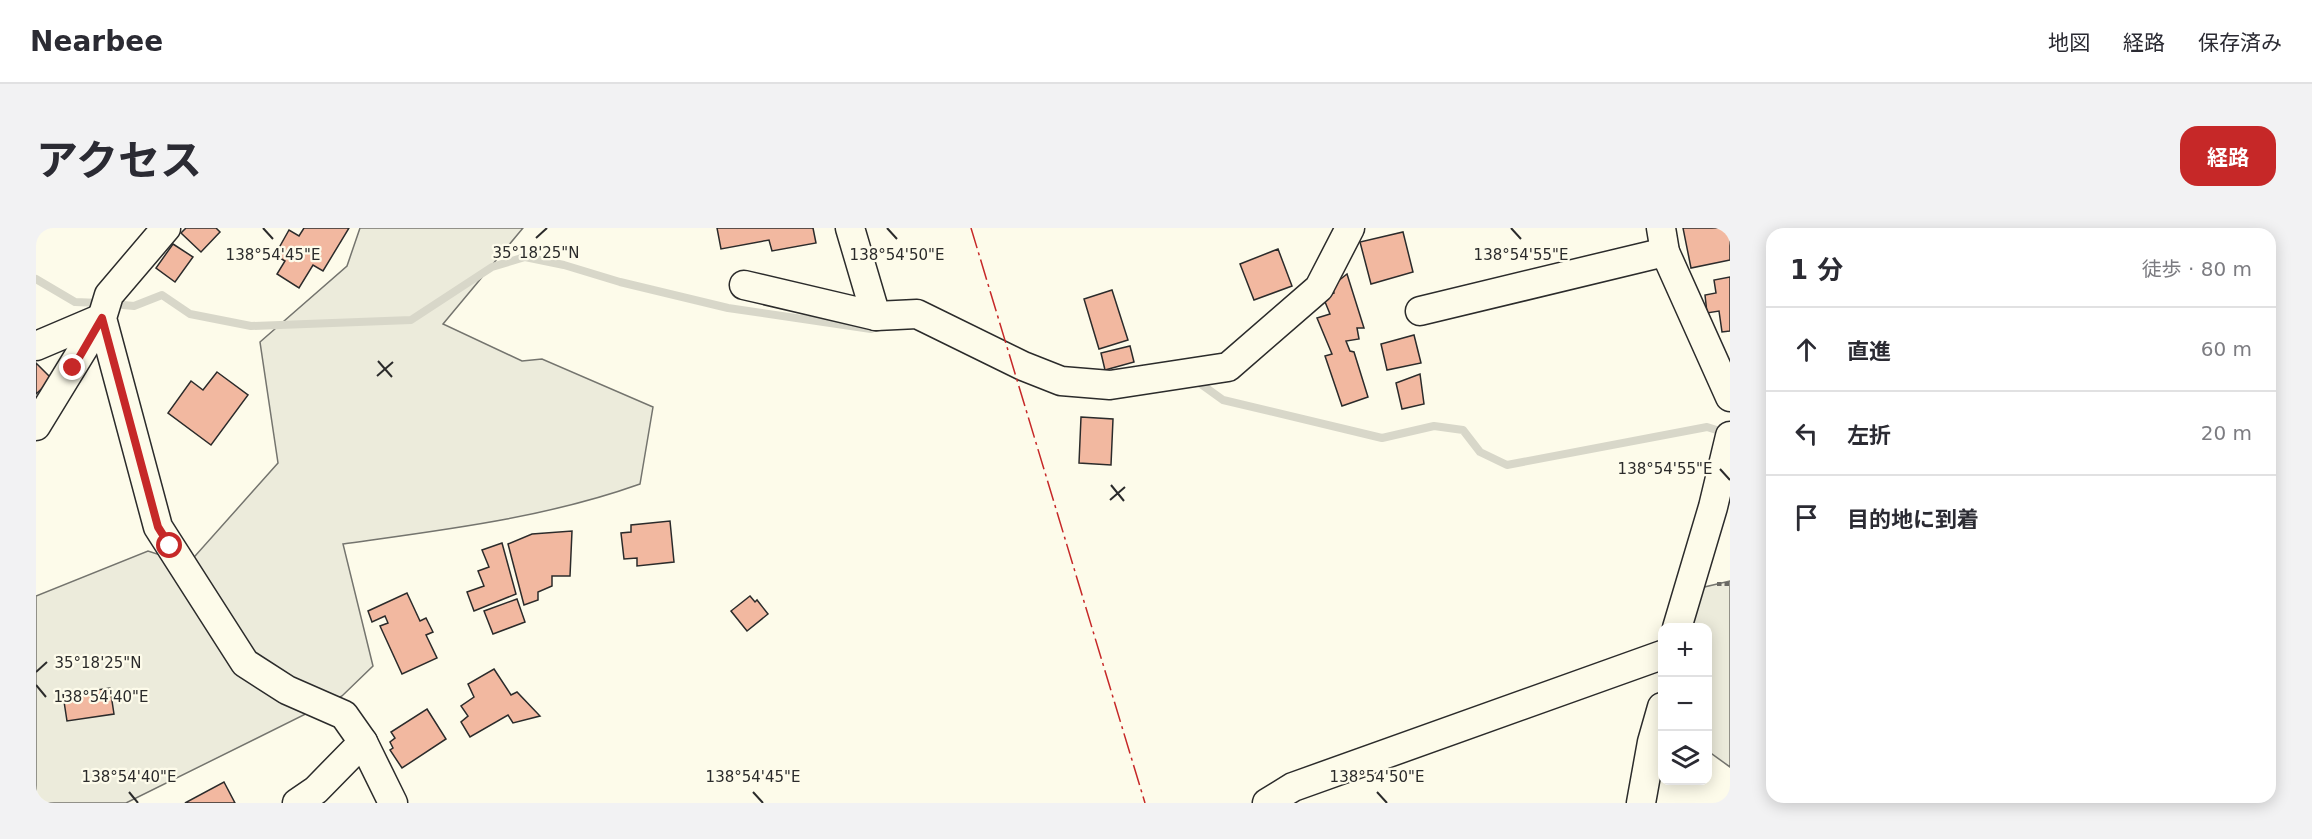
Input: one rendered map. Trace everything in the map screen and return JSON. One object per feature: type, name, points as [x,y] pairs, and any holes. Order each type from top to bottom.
[{"type":"street","points":[[36,426],[102,318],[109,295],[166,228]]},
{"type":"street","points":[[850,228],[876,316]]},
{"type":"street","points":[[744,285],[876,316],[917,314],[1023,366],[1062,381],[1110,385],[1228,367],[1319,288],[1350,228]]},
{"type":"street","points":[[1420,311],[1663,240],[1730,397]]},
{"type":"street","points":[[36,346],[102,318]]},
{"type":"street","points":[[102,318],[158,527],[245,663],[287,690],[344,715],[363,742],[393,803]]},
{"type":"street","points":[[1678,623],[1713,507],[1728,443]]},
{"type":"street","points":[[1267,803],[1293,787],[1658,656]]},
{"type":"street","points":[[1641,803],[1658,721]]},
{"type":"street","points":[[297,803],[316,790],[363,742]]},
{"type":"shaded area","points":[[360,228],[523,228],[443,324],[522,361],[542,359],[653,407],[640,484],[568,506],[493,522],[343,544],[373,666],[342,696],[126,803],[36,803],[36,596],[148,551],[188,564],[278,463],[260,342],[347,266]]},
{"type":"shaded area","points":[[1730,581],[1730,767],[1712,754],[1712,623],[1686,623],[1696,589]]},
{"type":"building","points":[[186,228],[216,228],[220,232],[201,252],[181,233]]},
{"type":"building","points":[[304,228],[349,228],[323,271],[313,265],[299,288],[277,274],[285,261],[275,255],[289,230],[299,236]]},
{"type":"building","points":[[717,228],[813,228],[816,243],[772,251],[769,240],[721,249]]},
{"type":"building","points":[[1683,228],[1730,228],[1730,260],[1691,268]]},
{"type":"building","points":[[1403,232],[1413,272],[1371,284],[1360,242]]},
{"type":"building","points":[[173,244],[193,257],[175,282],[156,268]]},
{"type":"building","points":[[1278,249],[1292,286],[1254,300],[1240,264]]},
{"type":"building","points":[[1347,274],[1364,328],[1357,328],[1359,339],[1346,341],[1350,351],[1354,352],[1368,397],[1342,406],[1325,356],[1332,354],[1317,318],[1330,314],[1323,297],[1334,293],[1332,286]]},
{"type":"building","points":[[1730,277],[1730,331],[1722,332],[1719,311],[1707,313],[1705,295],[1716,293],[1714,280]]},
{"type":"building","points":[[1112,290],[1128,340],[1099,349],[1084,299]]},
{"type":"building","points":[[1414,335],[1421,363],[1387,370],[1381,344]]},
{"type":"building","points":[[1130,346],[1134,362],[1105,370],[1101,353]]},
{"type":"building","points":[[36,363],[52,379],[36,394]]},
{"type":"building","points":[[217,372],[248,395],[211,445],[168,413],[191,381],[203,390]]},
{"type":"building","points":[[1420,374],[1424,404],[1402,409],[1396,383]]},
{"type":"building","points":[[1081,417],[1113,419],[1111,465],[1079,463]]},
{"type":"building","points":[[670,521],[674,562],[637,566],[637,558],[624,559],[621,533],[631,532],[631,525]]},
{"type":"building","points":[[572,531],[570,576],[552,576],[552,586],[538,592],[538,600],[524,605],[508,544],[532,534]]},
{"type":"building","points":[[502,543],[516,594],[474,611],[467,592],[484,586],[478,571],[489,567],[482,550]]},
{"type":"building","points":[[407,593],[420,621],[426,618],[433,632],[426,635],[437,658],[402,674],[380,626],[388,623],[385,616],[372,622],[368,611]]},
{"type":"building","points":[[750,596],[755,602],[757,600],[768,614],[747,631],[731,611]]},
{"type":"building","points":[[517,599],[525,622],[493,634],[484,611]]},
{"type":"building","points":[[494,669],[511,695],[517,692],[540,716],[513,723],[508,715],[470,737],[461,722],[468,716],[461,706],[474,697],[468,684]]},
{"type":"building","points":[[110,688],[114,714],[67,721],[63,695]]},
{"type":"building","points":[[427,709],[446,739],[402,768],[390,750],[393,748],[390,742],[395,738],[391,732]]},
{"type":"building","points":[[224,782],[235,803],[185,803]]},
{"type":"waterway","points":[[112,304],[134,306],[162,295],[190,314],[251,326],[411,320],[492,267],[525,257],[728,308],[871,329],[878,326]]},
{"type":"waterway","points":[[36,279],[75,302],[100,303]]},
{"type":"waterway","points":[[1195,383],[1198,382],[1223,400],[1382,438],[1434,426],[1463,430],[1480,452],[1507,465],[1707,427],[1726,433]]},
{"type":"power","points":[[971,228],[1145,803]]},
{"type":"route","points":[[73,368],[102,318],[158,527],[170,546]]}]
